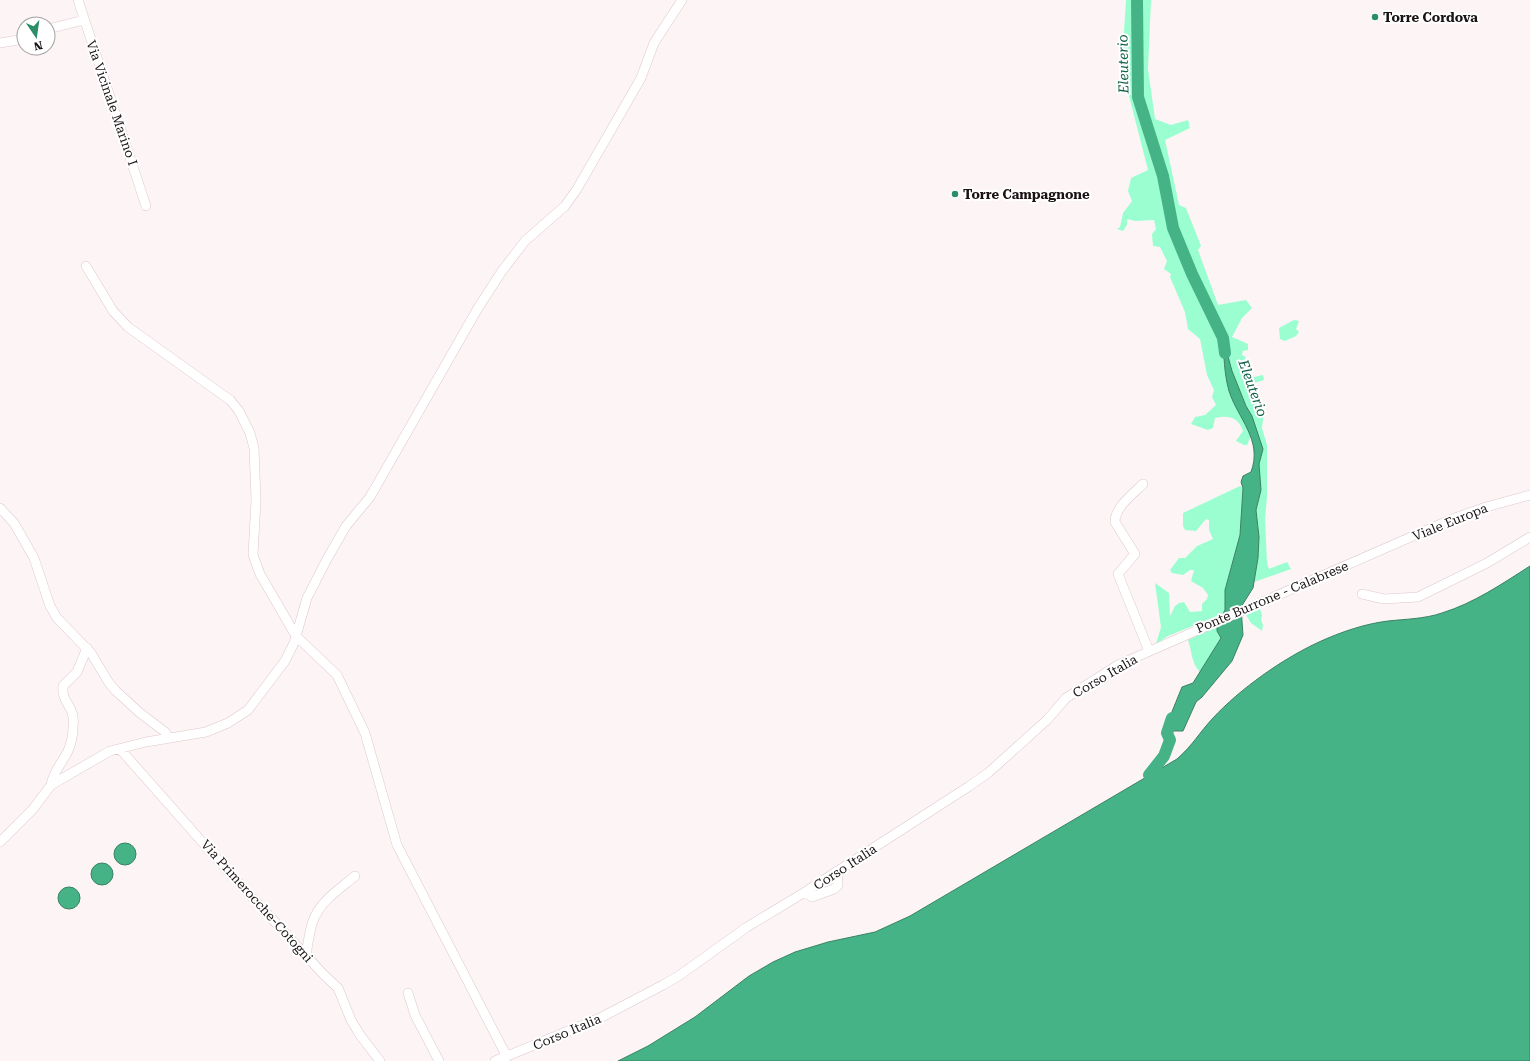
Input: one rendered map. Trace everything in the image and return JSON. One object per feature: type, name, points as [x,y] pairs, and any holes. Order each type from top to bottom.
[{"type":"street","name":"Via Vicinale Marino I","points":[[78,0],[146,206]]},
{"type":"street","points":[[0,842],[33,809],[51,785],[110,751],[169,738],[206,732],[228,723],[248,710],[285,661],[296,636],[307,598],[326,559],[346,526],[370,497],[478,308],[502,271],[525,241],[565,206],[577,189],[641,78],[654,43],[682,0]]},
{"type":"street","points":[[56,27],[84,20]]},
{"type":"street","points":[[0,43],[16,40]]},
{"type":"street","points":[[86,266],[113,311],[128,327],[230,400],[239,411],[250,433],[254,448],[256,500],[253,555],[260,574],[296,636],[337,675],[365,733],[397,845],[450,950],[507,1057]]},
{"type":"street","points":[[1143,484],[1118,510],[1115,517],[1115,522],[1117,528],[1128,540],[1135,554],[1118,574],[1149,651]]},
{"type":"street","name":"Viale Europa","points":[[1372,555],[1470,513],[1530,495]]},
{"type":"street","points":[[0,508],[14,522],[34,558],[50,606],[57,618],[87,648],[116,691],[140,713],[165,732],[169,738]]},
{"type":"street","points":[[1362,594],[1384,599],[1418,597],[1487,563],[1530,536]]},
{"type":"street","name":"Ponte Burrone - Calabrese","points":[[1173,640],[1372,555]]},
{"type":"street","name":"Corso Italia","points":[[495,1061],[555,1038],[626,1006],[680,975],[747,927],[805,892],[988,773],[1047,720],[1066,698],[1118,665],[1173,640]]},
{"type":"street","points":[[51,785],[52,779],[68,752],[73,728],[73,712],[62,693],[63,686],[77,672],[87,648]]},
{"type":"street","name":"Via Primerocche-Cotogni","points":[[120,749],[226,869],[338,988],[351,1020],[360,1035],[380,1061]]},
{"type":"street","points":[[805,892],[812,897],[834,889],[838,885],[837,871]]},
{"type":"street","points":[[306,955],[313,921],[318,910],[326,901],[355,876]]},
{"type":"street","points":[[408,993],[415,1015],[439,1061]]},
{"type":"shaded area","points":[[1126,0],[1151,0],[1148,69],[1155,119],[1171,125],[1188,120],[1190,128],[1165,140],[1179,205],[1186,208],[1201,246],[1198,250],[1218,305],[1246,300],[1252,308],[1242,318],[1232,337],[1248,344],[1248,350],[1243,351],[1242,355],[1246,357],[1241,368],[1242,374],[1249,378],[1263,375],[1264,380],[1251,384],[1254,399],[1264,411],[1262,428],[1267,445],[1267,497],[1265,519],[1267,563],[1269,569],[1287,562],[1291,569],[1254,582],[1258,558],[1259,537],[1256,510],[1261,490],[1259,464],[1263,449],[1252,416],[1246,406],[1232,371],[1224,341],[1225,373],[1230,392],[1251,436],[1247,445],[1236,441],[1243,431],[1236,420],[1232,418],[1215,418],[1213,428],[1208,430],[1191,424],[1195,417],[1205,415],[1216,405],[1212,397],[1214,390],[1207,375],[1200,339],[1188,329],[1185,312],[1170,277],[1171,274],[1164,269],[1167,261],[1160,247],[1153,246],[1152,234],[1156,229],[1154,220],[1135,221],[1127,219],[1127,225],[1123,231],[1117,229],[1120,227],[1123,213],[1132,201],[1128,191],[1131,178],[1148,170],[1126,84],[1123,48]],"holes":[[[1180,246],[1211,312],[1211,313]]]},
{"type":"shaded area","points":[[1294,320],[1299,321],[1296,329],[1299,332],[1296,336],[1285,341],[1280,339],[1279,328]]},
{"type":"shaded area","points":[[1223,338],[1232,371],[1246,406],[1252,416],[1263,449],[1259,464],[1261,490],[1256,510],[1259,537],[1258,558],[1253,588],[1241,607],[1243,635],[1232,661],[1202,697],[1196,702],[1183,731],[1172,731],[1169,735],[1167,733],[1169,719],[1182,687],[1193,683],[1221,638],[1217,631],[1217,626],[1225,610],[1225,590],[1240,535],[1243,488],[1241,482],[1243,476],[1251,472],[1254,460],[1252,440],[1233,401],[1227,384]]},
{"type":"shaded area","points":[[1240,486],[1243,488],[1240,535],[1225,590],[1225,610],[1222,614],[1168,636],[1156,644],[1161,627],[1155,583],[1169,593],[1170,616],[1175,606],[1184,602],[1190,612],[1202,611],[1202,604],[1207,599],[1208,595],[1203,588],[1191,581],[1194,570],[1190,570],[1183,575],[1172,573],[1170,570],[1179,558],[1185,558],[1197,546],[1213,539],[1209,530],[1209,520],[1206,519],[1196,531],[1185,530],[1183,526],[1183,513]]},
{"type":"shaded area","points":[[1530,566],[1530,1061],[618,1061],[648,1046],[695,1017],[749,976],[773,962],[795,952],[828,942],[875,932],[910,916],[1177,759],[1213,718],[1236,696],[1276,666],[1305,649],[1361,626],[1379,622],[1428,616],[1454,609],[1488,592]]},
{"type":"shaded area","points":[[1260,609],[1263,625],[1262,631],[1251,623],[1246,615]]},
{"type":"shaded area","points":[[1217,626],[1217,631],[1221,638],[1200,672],[1193,661],[1188,640]]},
{"type":"shaded area","points":[[125,843],[133,846],[136,854],[133,862],[125,865],[117,862],[114,854],[117,846]]},
{"type":"shaded area","points":[[98,863],[106,863],[113,870],[113,878],[106,885],[98,885],[91,878],[91,870]]},
{"type":"shaded area","points":[[65,887],[73,887],[80,894],[80,902],[73,909],[65,909],[58,902],[58,894]]},
{"type":"waterway","name":"Eleuterio","points":[[1137,0],[1138,97],[1163,176],[1173,228],[1192,274],[1223,338],[1225,353]]},
{"type":"waterway","name":"Eleuterio","points":[[1149,775],[1164,756],[1170,740],[1167,733],[1172,718]]},
{"type":"place","name":"Torre Cordova","points":[[1375,17]]},
{"type":"place","name":"Torre Campagnone","points":[[955,194]]}]
